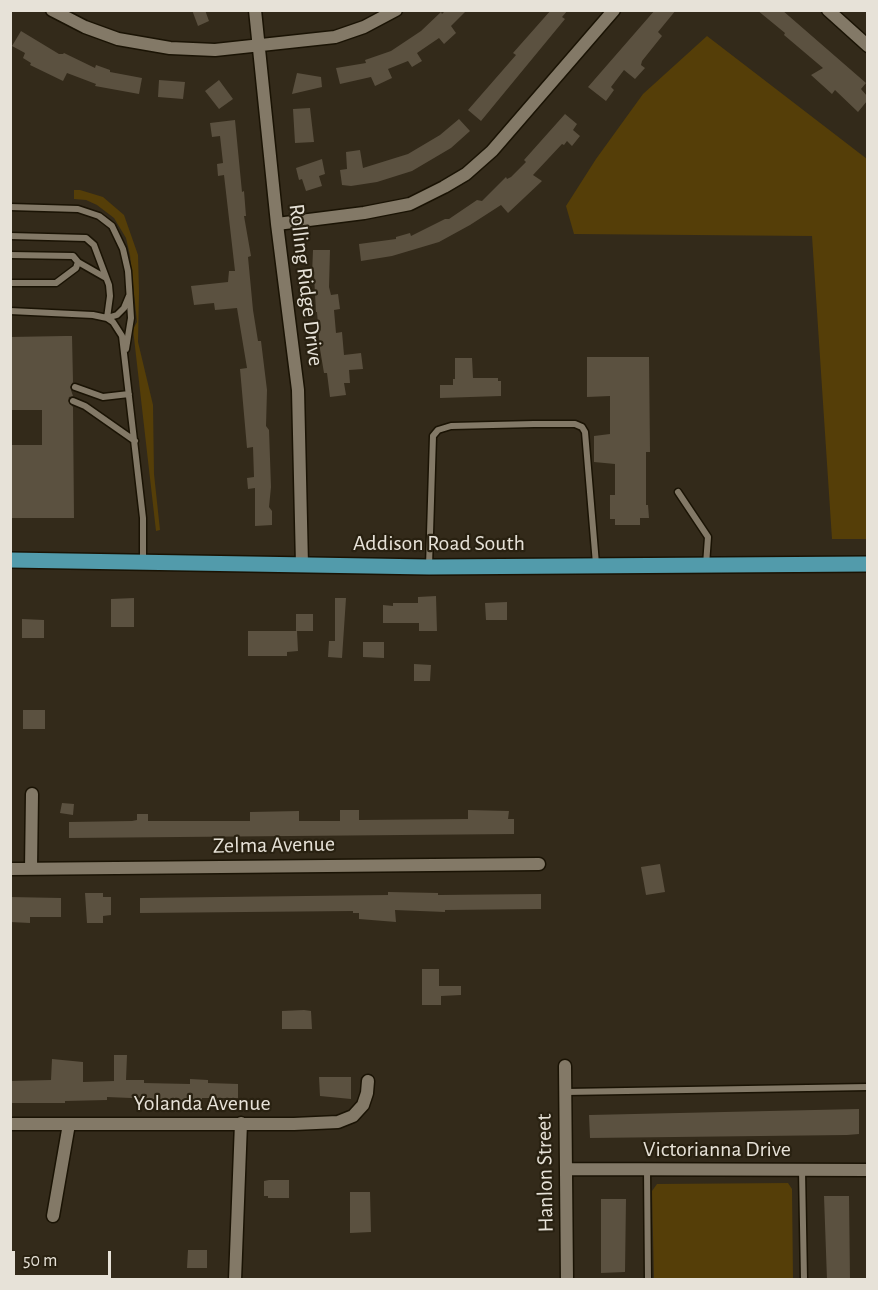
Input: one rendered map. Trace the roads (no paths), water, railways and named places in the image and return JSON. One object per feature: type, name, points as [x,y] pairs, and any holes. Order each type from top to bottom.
[{"type":"main road","name":"Addison Road South","points":[[10,560],[429,567],[867,564]]},
{"type":"street","points":[[52,10],[85,27],[118,39],[142,44],[215,50],[334,37],[364,27],[396,10]]},
{"type":"street","name":"Rolling Ridge Drive","points":[[255,10],[277,224],[298,390],[302,565]]},
{"type":"street","points":[[277,224],[364,213],[410,204],[466,174],[492,151],[614,10]]},
{"type":"street","points":[[828,10],[867,46]]},
{"type":"street","points":[[32,794],[32,869]]},
{"type":"street","name":"Zelma Avenue","points":[[10,869],[539,864]]},
{"type":"street","name":"Hanlon Street","points":[[565,1066],[567,1280]]},
{"type":"street","name":"Yolanda Avenue","points":[[10,1124],[327,1123],[353,1116],[363,1105],[368,1082]]},
{"type":"street","points":[[236,1280],[241,1123]]},
{"type":"street","points":[[53,1215],[69,1124]]},
{"type":"street","name":"Victorianna Drive","points":[[566,1170],[867,1170]]},
{"type":"lane","points":[[10,207],[78,208],[107,221],[119,237],[128,271],[131,318],[125,355]]},
{"type":"lane","points":[[10,236],[87,238],[94,245],[106,278],[110,296],[107,318]]},
{"type":"lane","points":[[10,255],[73,256],[78,262],[106,278]]},
{"type":"lane","points":[[10,283],[56,283],[76,268],[78,262]]},
{"type":"lane","points":[[107,318],[117,315],[124,308],[129,296]]},
{"type":"lane","points":[[10,311],[82,313],[107,318],[113,322],[122,336],[143,518],[143,561]]},
{"type":"lane","points":[[75,387],[103,397],[129,394]]},
{"type":"lane","points":[[73,401],[85,406],[135,441]]},
{"type":"lane","points":[[429,567],[433,436],[438,430],[451,426],[534,424],[575,424],[582,427],[585,432],[596,566]]},
{"type":"lane","points":[[678,492],[708,537],[706,566]]},
{"type":"lane","points":[[565,1092],[867,1087]]},
{"type":"lane","points":[[647,1169],[648,1280]]},
{"type":"lane","points":[[802,1170],[804,1280]]}]
